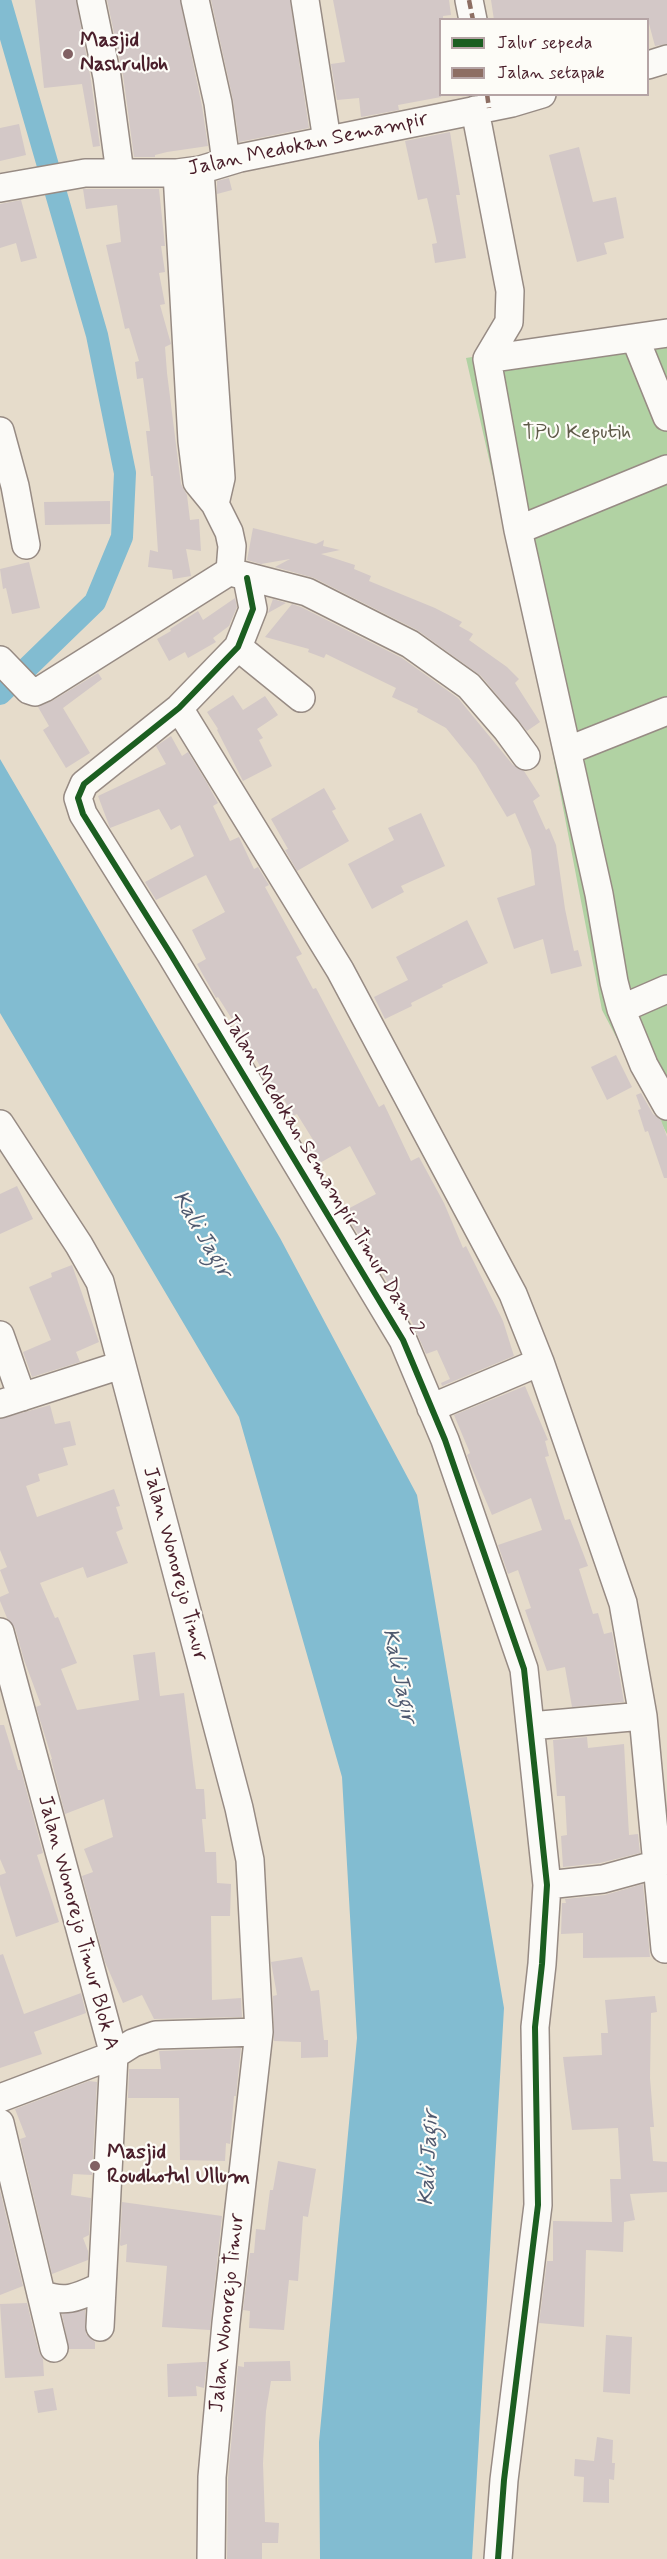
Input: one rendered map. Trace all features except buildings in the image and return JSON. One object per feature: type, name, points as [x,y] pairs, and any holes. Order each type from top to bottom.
[{"type":"street","points":[[92,0],[107,77],[120,173]]},
{"type":"street","points":[[195,0],[218,103],[226,162]]},
{"type":"street","points":[[305,0],[327,140]]},
{"type":"street","points":[[469,0],[473,18]]},
{"type":"street","points":[[649,65],[667,59]]},
{"type":"street","name":"Jalan Medokan Semampir","points":[[0,188],[85,173],[188,172],[484,104],[530,96]]},
{"type":"street","points":[[484,104],[510,291],[509,322],[487,359],[518,530],[569,750],[621,1009],[645,1065],[667,1106]]},
{"type":"street","name":"Jalan Medokan Semampir Timur Dam 2","points":[[188,172],[220,478],[215,504],[229,532],[238,574],[253,609],[238,647],[179,708],[84,784],[78,798],[82,814],[170,952],[403,1340],[445,1440],[524,1669],[547,1885],[535,2027],[538,2205],[504,2480],[498,2559]]},
{"type":"street","points":[[487,359],[667,333]]},
{"type":"street","points":[[635,338],[667,417]]},
{"type":"street","points":[[0,430],[15,486],[26,544]]},
{"type":"street","points":[[518,530],[667,469]]},
{"type":"street","points":[[2,663],[23,685],[34,692],[238,574],[307,592],[410,644],[469,686],[526,756]]},
{"type":"street","points":[[238,647],[301,698]]},
{"type":"street","points":[[179,708],[340,970],[513,1294],[540,1362],[623,1604],[643,1716],[665,1949]]},
{"type":"street","points":[[569,750],[667,711]]},
{"type":"street","points":[[621,1009],[667,989]]},
{"type":"street","name":"Jalan Wonorejo Timur","points":[[0,1124],[79,1245],[100,1282],[111,1314],[121,1365],[239,1808],[250,1860],[259,2032],[212,2477],[211,2559]]},
{"type":"street","points":[[0,1335],[11,1400],[121,1365]]},
{"type":"street","points":[[431,1408],[540,1362]]},
{"type":"street","name":"Jalan Wonorejo Timur Blok A","points":[[0,1632],[114,2055],[100,2327]]},
{"type":"street","points":[[530,1726],[643,1716]]},
{"type":"street","points":[[547,1885],[603,1879],[658,1864]]},
{"type":"street","points":[[0,2098],[114,2055],[133,2043],[156,2035],[259,2032]]},
{"type":"street","points":[[0,2123],[54,2348]]},
{"type":"street","points":[[41,2294],[57,2300],[72,2298],[102,2286]]},
{"type":"green space","name":"TPU Keputih","points":[[667,325],[667,1134],[602,1010],[533,652],[466,358]]},
{"type":"water","name":"Kali Jagir","points":[[0,759],[280,1238],[417,1495],[504,2008],[472,2559],[320,2559],[319,2442],[357,2038],[342,1777],[239,1417],[0,1013]]},
{"type":"waterway","points":[[0,0],[97,335],[125,473],[122,537],[95,602],[0,694]]},
{"type":"marked path","points":[[469,0],[473,18]]},
{"type":"marked path","points":[[487,96],[489,108]]},
{"type":"cycle path","points":[[247,578],[253,609],[238,647],[179,708],[84,784],[78,798],[83,814],[170,953],[403,1340],[445,1440],[524,1669],[547,1885],[535,2027],[538,2205],[504,2480],[498,2559]]},
{"type":"place","name":"Masjid Nashrulloh","points":[[68,54]]},
{"type":"place","name":"Masjid Roudhotul Ullum","points":[[95,2166]]}]
